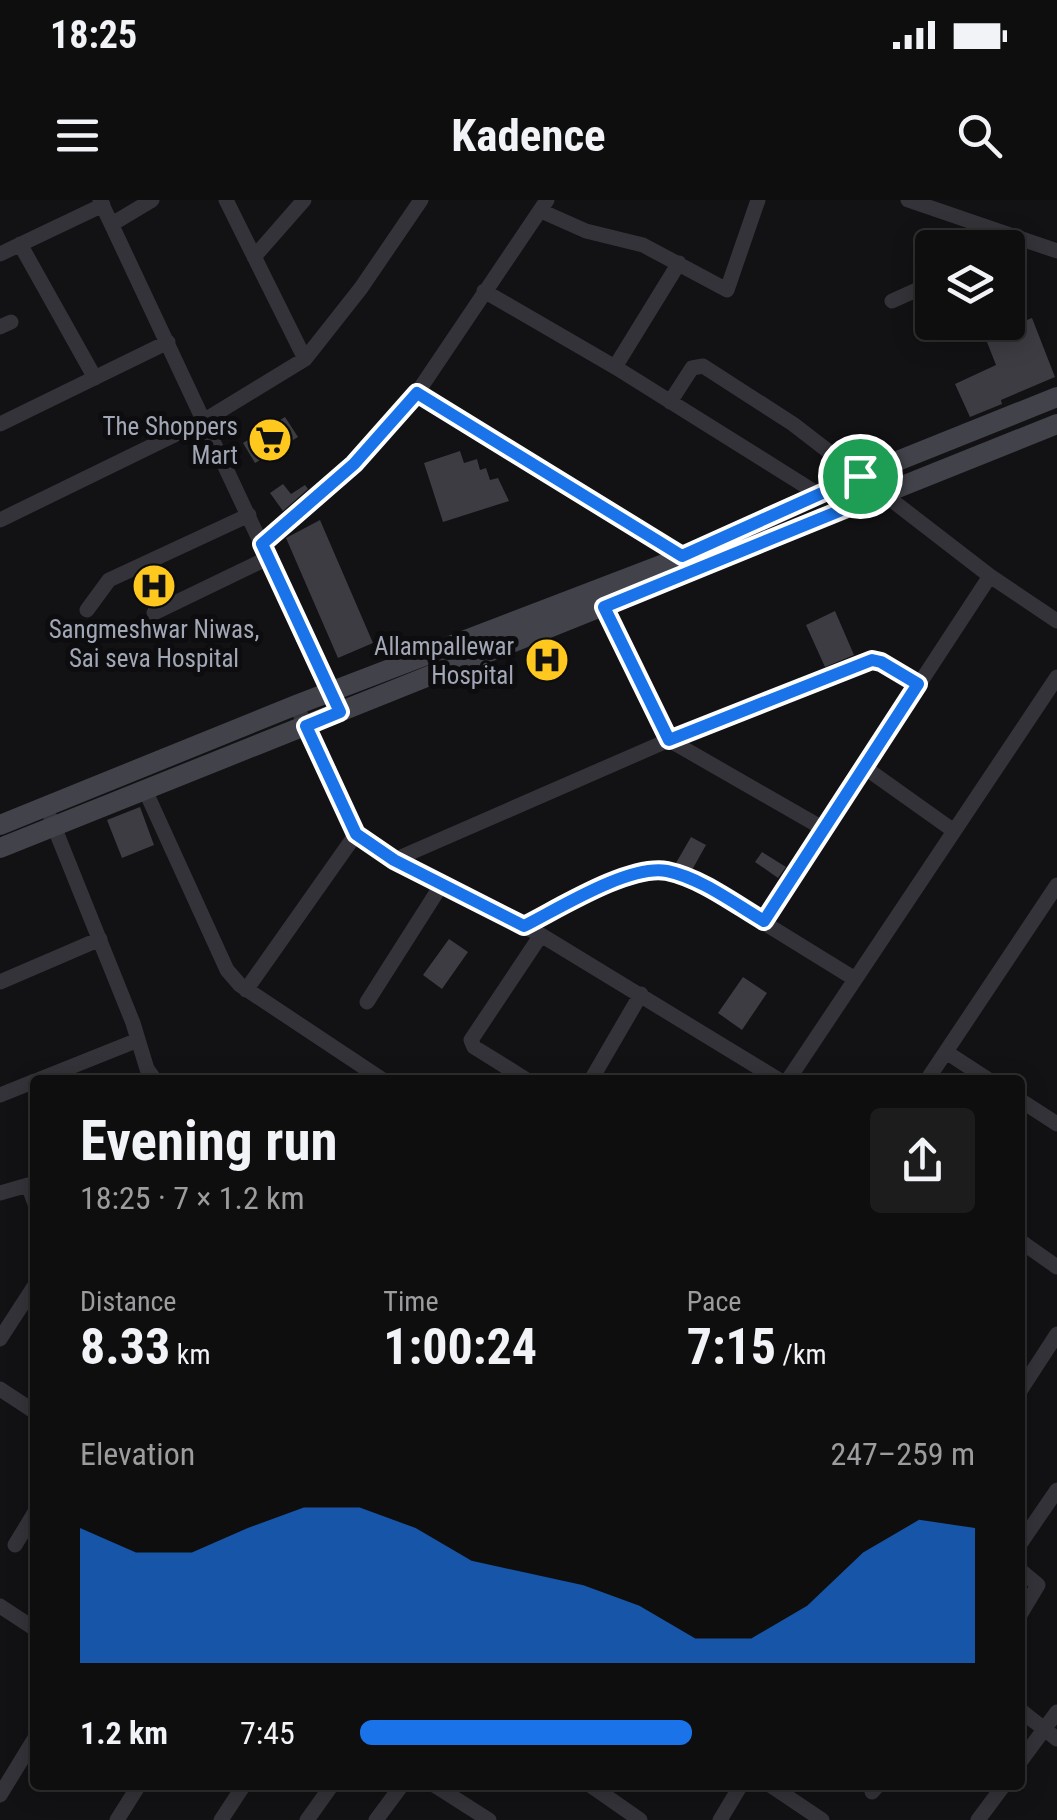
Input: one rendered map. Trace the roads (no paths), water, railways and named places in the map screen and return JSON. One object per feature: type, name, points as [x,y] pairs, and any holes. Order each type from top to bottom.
[{"type":"main road","points":[[0,825],[50,817],[145,790],[604,607],[818,494],[1057,397]]},
{"type":"main road","points":[[0,848],[50,817],[296,705],[881,494],[1057,424]]},
{"type":"street","points":[[112,224],[152,200]]},
{"type":"street","points":[[226,200],[305,359]]},
{"type":"street","points":[[254,257],[304,200]]},
{"type":"street","points":[[0,520],[204,420],[305,359],[361,288],[421,200]]},
{"type":"street","points":[[154,613],[265,551],[354,464],[417,393],[544,205],[586,231],[643,245],[727,290],[758,200]]},
{"type":"street","points":[[915,201],[1057,250]]},
{"type":"street","points":[[0,254],[101,202],[340,712]]},
{"type":"street","points":[[20,244],[95,378]]},
{"type":"street","points":[[615,367],[678,263]]},
{"type":"street","points":[[484,291],[615,367],[818,494]]},
{"type":"street","points":[[892,301],[915,291]]},
{"type":"street","points":[[0,424],[168,342]]},
{"type":"street","points":[[670,402],[692,368],[703,366],[794,424],[990,576],[1057,621]]},
{"type":"street","points":[[417,393],[691,563]]},
{"type":"street","points":[[87,610],[109,580],[248,515]]},
{"type":"street","points":[[764,921],[990,576]]},
{"type":"street","points":[[604,607],[669,740],[824,829]]},
{"type":"street","points":[[394,860],[669,740],[872,660],[918,684]]},
{"type":"street","points":[[791,1075],[1057,676]]},
{"type":"street","points":[[296,705],[356,834],[394,860],[540,935],[772,1075]]},
{"type":"street","points":[[864,767],[954,831]]},
{"type":"street","points":[[145,790],[227,970],[246,990],[375,1075]]},
{"type":"street","points":[[50,817],[151,1075]]},
{"type":"street","points":[[246,990],[356,834]]},
{"type":"street","points":[[524,926],[622,877],[666,871],[709,889],[855,978]]},
{"type":"street","points":[[366,1002],[442,884]]},
{"type":"street","points":[[930,1075],[1057,885]]},
{"type":"street","points":[[519,1075],[474,1047],[471,1040],[540,935]]},
{"type":"street","points":[[0,982],[100,939]]},
{"type":"street","points":[[594,1075],[641,994]]},
{"type":"street","points":[[51,1075],[138,1040]]},
{"type":"street","points":[[946,1052],[981,1075]]},
{"type":"street","points":[[750,1075],[758,1064]]},
{"type":"street","points":[[0,1095],[30,1083]]},
{"type":"street","points":[[1025,1103],[1055,1119]]},
{"type":"street","points":[[0,1192],[28,1185],[30,1190]]},
{"type":"street","points":[[1025,1245],[1057,1267]]},
{"type":"street","points":[[0,1339],[30,1293]]},
{"type":"street","points":[[1025,1383],[1057,1334]]},
{"type":"street","points":[[0,1390],[30,1409]]},
{"type":"street","points":[[1025,1537],[1057,1490]]},
{"type":"street","points":[[15,1545],[30,1520]]},
{"type":"street","points":[[1025,1574],[1038,1586],[1025,1607]]},
{"type":"street","points":[[0,1630],[5,1610],[30,1626]]},
{"type":"street","points":[[1025,1757],[1050,1734],[1057,1712]]},
{"type":"street","points":[[1025,1714],[1050,1734]]},
{"type":"street","points":[[2,1788],[30,1746]]},
{"type":"street","points":[[117,1820],[137,1790]]},
{"type":"street","points":[[221,1820],[241,1790]]},
{"type":"street","points":[[307,1820],[328,1790]]},
{"type":"street","points":[[376,1820],[398,1790]]},
{"type":"street","points":[[442,1790],[489,1820]]},
{"type":"street","points":[[597,1790],[640,1820]]},
{"type":"street","points":[[720,1820],[739,1790]]},
{"type":"street","points":[[777,1790],[822,1820]]},
{"type":"street","points":[[978,1820],[1000,1790]]},
{"type":"place","name":"The Shoppers Mart","points":[[270,440]]},
{"type":"place","name":"Sangmeshwar Niwas, Sai seva Hospital","points":[[154,586]]},
{"type":"place","name":"Allampallewar Hospital","points":[[547,660]]}]
